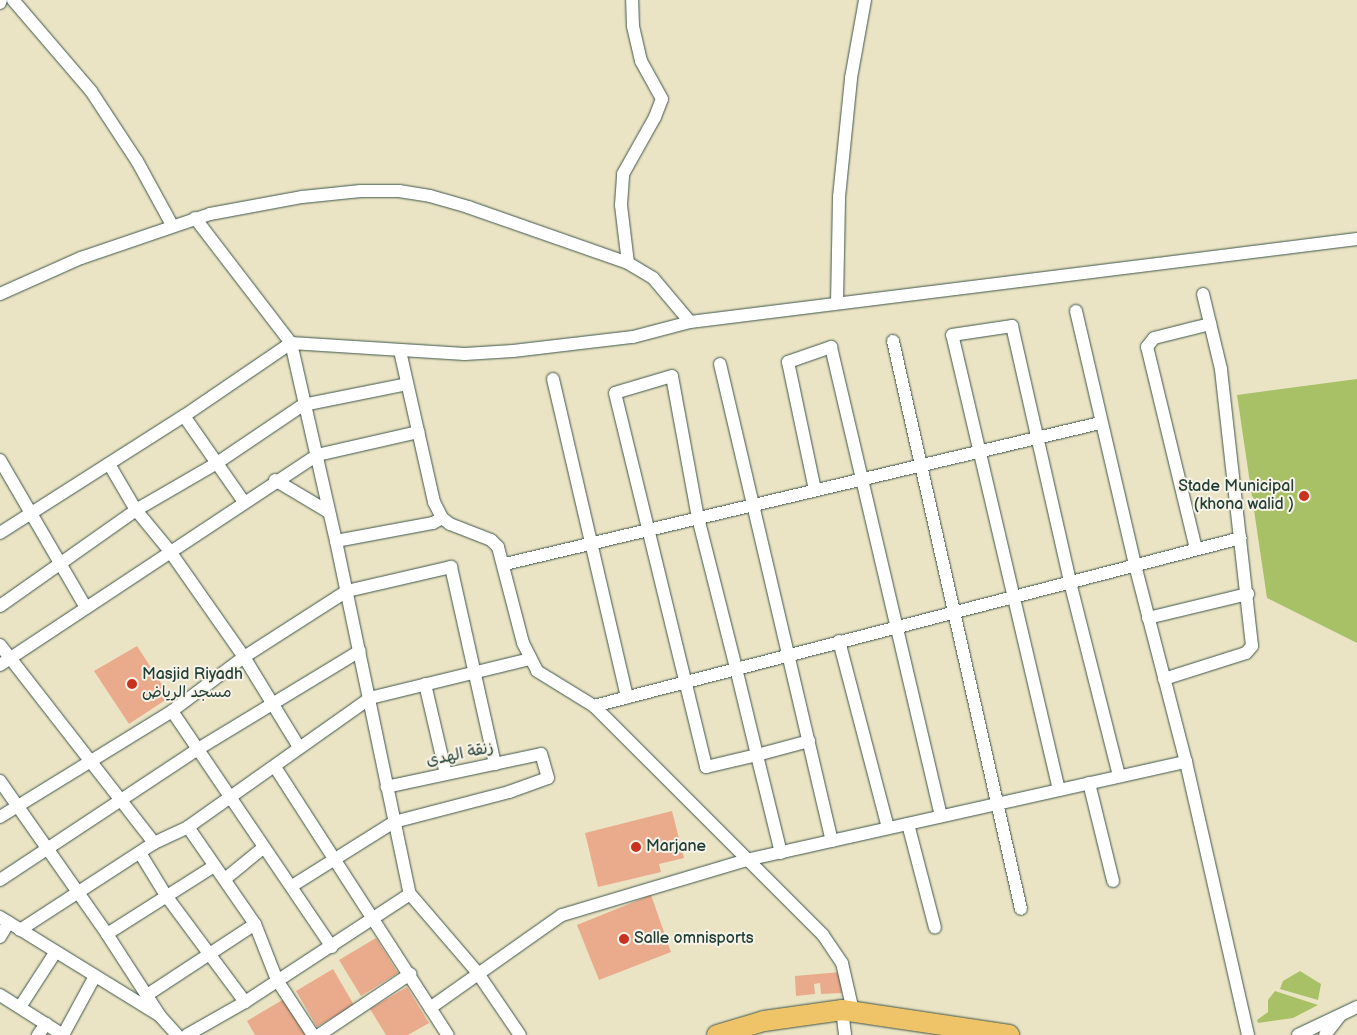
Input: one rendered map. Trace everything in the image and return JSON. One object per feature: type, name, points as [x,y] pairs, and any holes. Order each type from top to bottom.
[{"type":"main road","points":[[717,1035],[764,1021],[848,1011],[1009,1035]]},
{"type":"street","points":[[13,0],[68,62],[108,115],[172,225]]},
{"type":"street","points":[[628,263],[621,205],[623,174],[655,117],[662,99],[641,61],[633,26],[632,0]]},
{"type":"street","points":[[837,303],[839,197],[851,78],[866,0]]},
{"type":"street","points":[[0,294],[81,258],[195,218],[302,197],[361,191],[399,191],[430,196],[628,263],[653,278],[690,322]]},
{"type":"street","points":[[195,218],[291,343],[303,405],[317,455],[327,511],[336,540],[360,651],[386,787],[410,894],[477,972],[520,1035]]},
{"type":"street","points":[[0,533],[184,416],[291,343],[465,354],[513,351],[633,337],[690,322],[1357,239]]},
{"type":"street","points":[[1164,679],[1246,654],[1252,646],[1248,594],[1221,369],[1203,294]]},
{"type":"street","points":[[1076,311],[1100,423],[1134,565],[1186,762],[1248,1035]]},
{"type":"street","points":[[1196,549],[1146,347],[1148,341],[1154,338],[1210,324]]},
{"type":"street","points":[[1059,790],[952,335],[1012,326],[1070,582],[1119,776]]},
{"type":"street","points":[[892,341],[1021,909]]},
{"type":"street","points":[[815,490],[788,362],[831,347],[941,816]]},
{"type":"street","points":[[400,351],[434,502],[442,518],[491,540],[498,548],[505,564],[523,643],[537,671],[594,706],[832,946],[842,964],[848,1011],[844,1035]]},
{"type":"street","points":[[720,364],[832,841]]},
{"type":"street","points":[[780,852],[757,755],[736,668],[698,518],[672,376],[614,393],[683,682],[706,767],[757,755],[809,741]]},
{"type":"street","points":[[553,379],[627,698]]},
{"type":"street","points":[[0,606],[60,567],[136,510],[217,463],[303,405],[407,384]]},
{"type":"street","points":[[184,416],[244,502]]},
{"type":"street","points":[[505,564],[1037,436],[1100,423]]},
{"type":"street","points":[[5,662],[169,550],[317,455],[418,432]]},
{"type":"street","points":[[0,460],[32,511],[60,567],[86,608]]},
{"type":"street","points":[[109,464],[136,510],[169,550],[244,657],[299,748]]},
{"type":"street","points":[[276,480],[327,511]]},
{"type":"street","points":[[336,540],[433,523],[442,518]]},
{"type":"street","points":[[594,706],[954,610],[1241,538]]},
{"type":"street","points":[[0,817],[91,759],[172,711],[244,657],[347,591],[451,567],[495,764]]},
{"type":"street","points":[[1148,618],[1248,594]]},
{"type":"street","points":[[839,641],[888,828]]},
{"type":"street","points":[[0,645],[5,662],[91,759],[154,844]]},
{"type":"street","points":[[0,880],[198,749],[360,651]]},
{"type":"street","points":[[20,930],[154,844],[188,827],[370,698],[530,659]]},
{"type":"street","points":[[425,684],[446,774]]},
{"type":"street","points":[[172,711],[232,796],[332,947]]},
{"type":"street","name":"زنقة الهدى","points":[[386,787],[541,754],[548,778],[509,792],[394,822]]},
{"type":"street","points":[[430,1008],[477,972],[562,915],[746,860],[1186,762]]},
{"type":"street","points":[[275,767],[374,917],[448,1035]]},
{"type":"street","points":[[0,781],[76,893],[108,934],[160,1016],[177,1035]]},
{"type":"street","points":[[1089,783],[1113,881]]},
{"type":"street","points":[[292,886],[335,857],[394,822]]},
{"type":"street","points":[[908,824],[935,928]]},
{"type":"street","points":[[188,827],[255,924],[277,980],[313,1035]]},
{"type":"street","points":[[225,879],[264,847]]},
{"type":"street","points":[[140,853],[167,896],[246,1002]]},
{"type":"street","points":[[108,934],[214,866]]},
{"type":"street","points":[[187,1035],[246,1002],[410,894]]},
{"type":"street","points":[[0,937],[4,920],[160,1016]]},
{"type":"street","points":[[147,995],[211,955],[255,924]]},
{"type":"street","points":[[20,1007],[55,953]]},
{"type":"street","points":[[319,1035],[410,974]]},
{"type":"street","points":[[0,995],[63,1035],[95,976]]},
{"type":"street","points":[[1298,1035],[1357,1007]]},
{"type":"street","points":[[1325,1035],[1341,1014]]},
{"type":"street","points":[[38,1035],[46,1024]]},
{"type":"green space","name":"Stade Municipal (khona walid )","points":[[1357,379],[1357,643],[1267,598],[1237,395]]},
{"type":"green space","points":[[1300,971],[1321,984],[1318,1000],[1280,989],[1283,981]]},
{"type":"green space","points":[[1275,991],[1318,1005],[1293,1018],[1258,1023],[1257,1020],[1268,1012],[1268,1000]]},
{"type":"building","name":"Masjid Riyadh مسجد الرياض","points":[[137,646],[170,697],[129,724],[94,671]]},
{"type":"building","points":[[672,811],[684,858],[659,864],[661,872],[598,887],[585,833]]},
{"type":"building","name":"Salle omnisports","points":[[651,895],[671,952],[599,980],[577,925]]},
{"type":"building","points":[[376,938],[398,973],[361,996],[339,960]]},
{"type":"building","points":[[333,969],[354,1005],[317,1027],[296,991]]},
{"type":"building","points":[[841,972],[842,993],[821,994],[820,983],[814,984],[815,994],[796,996],[795,976]]},
{"type":"building","points":[[407,987],[429,1023],[408,1035],[386,1035],[370,1009]]},
{"type":"building","points":[[284,999],[306,1035],[255,1035],[247,1021]]},
{"type":"place","name":"Stade Municipal (khona walid )","points":[[1304,496]]},
{"type":"place","name":"Masjid Riyadh مسجد الرياض","points":[[132,684]]},
{"type":"place","name":"Marjane","points":[[636,847]]},
{"type":"place","name":"Salle omnisports","points":[[624,939]]}]
